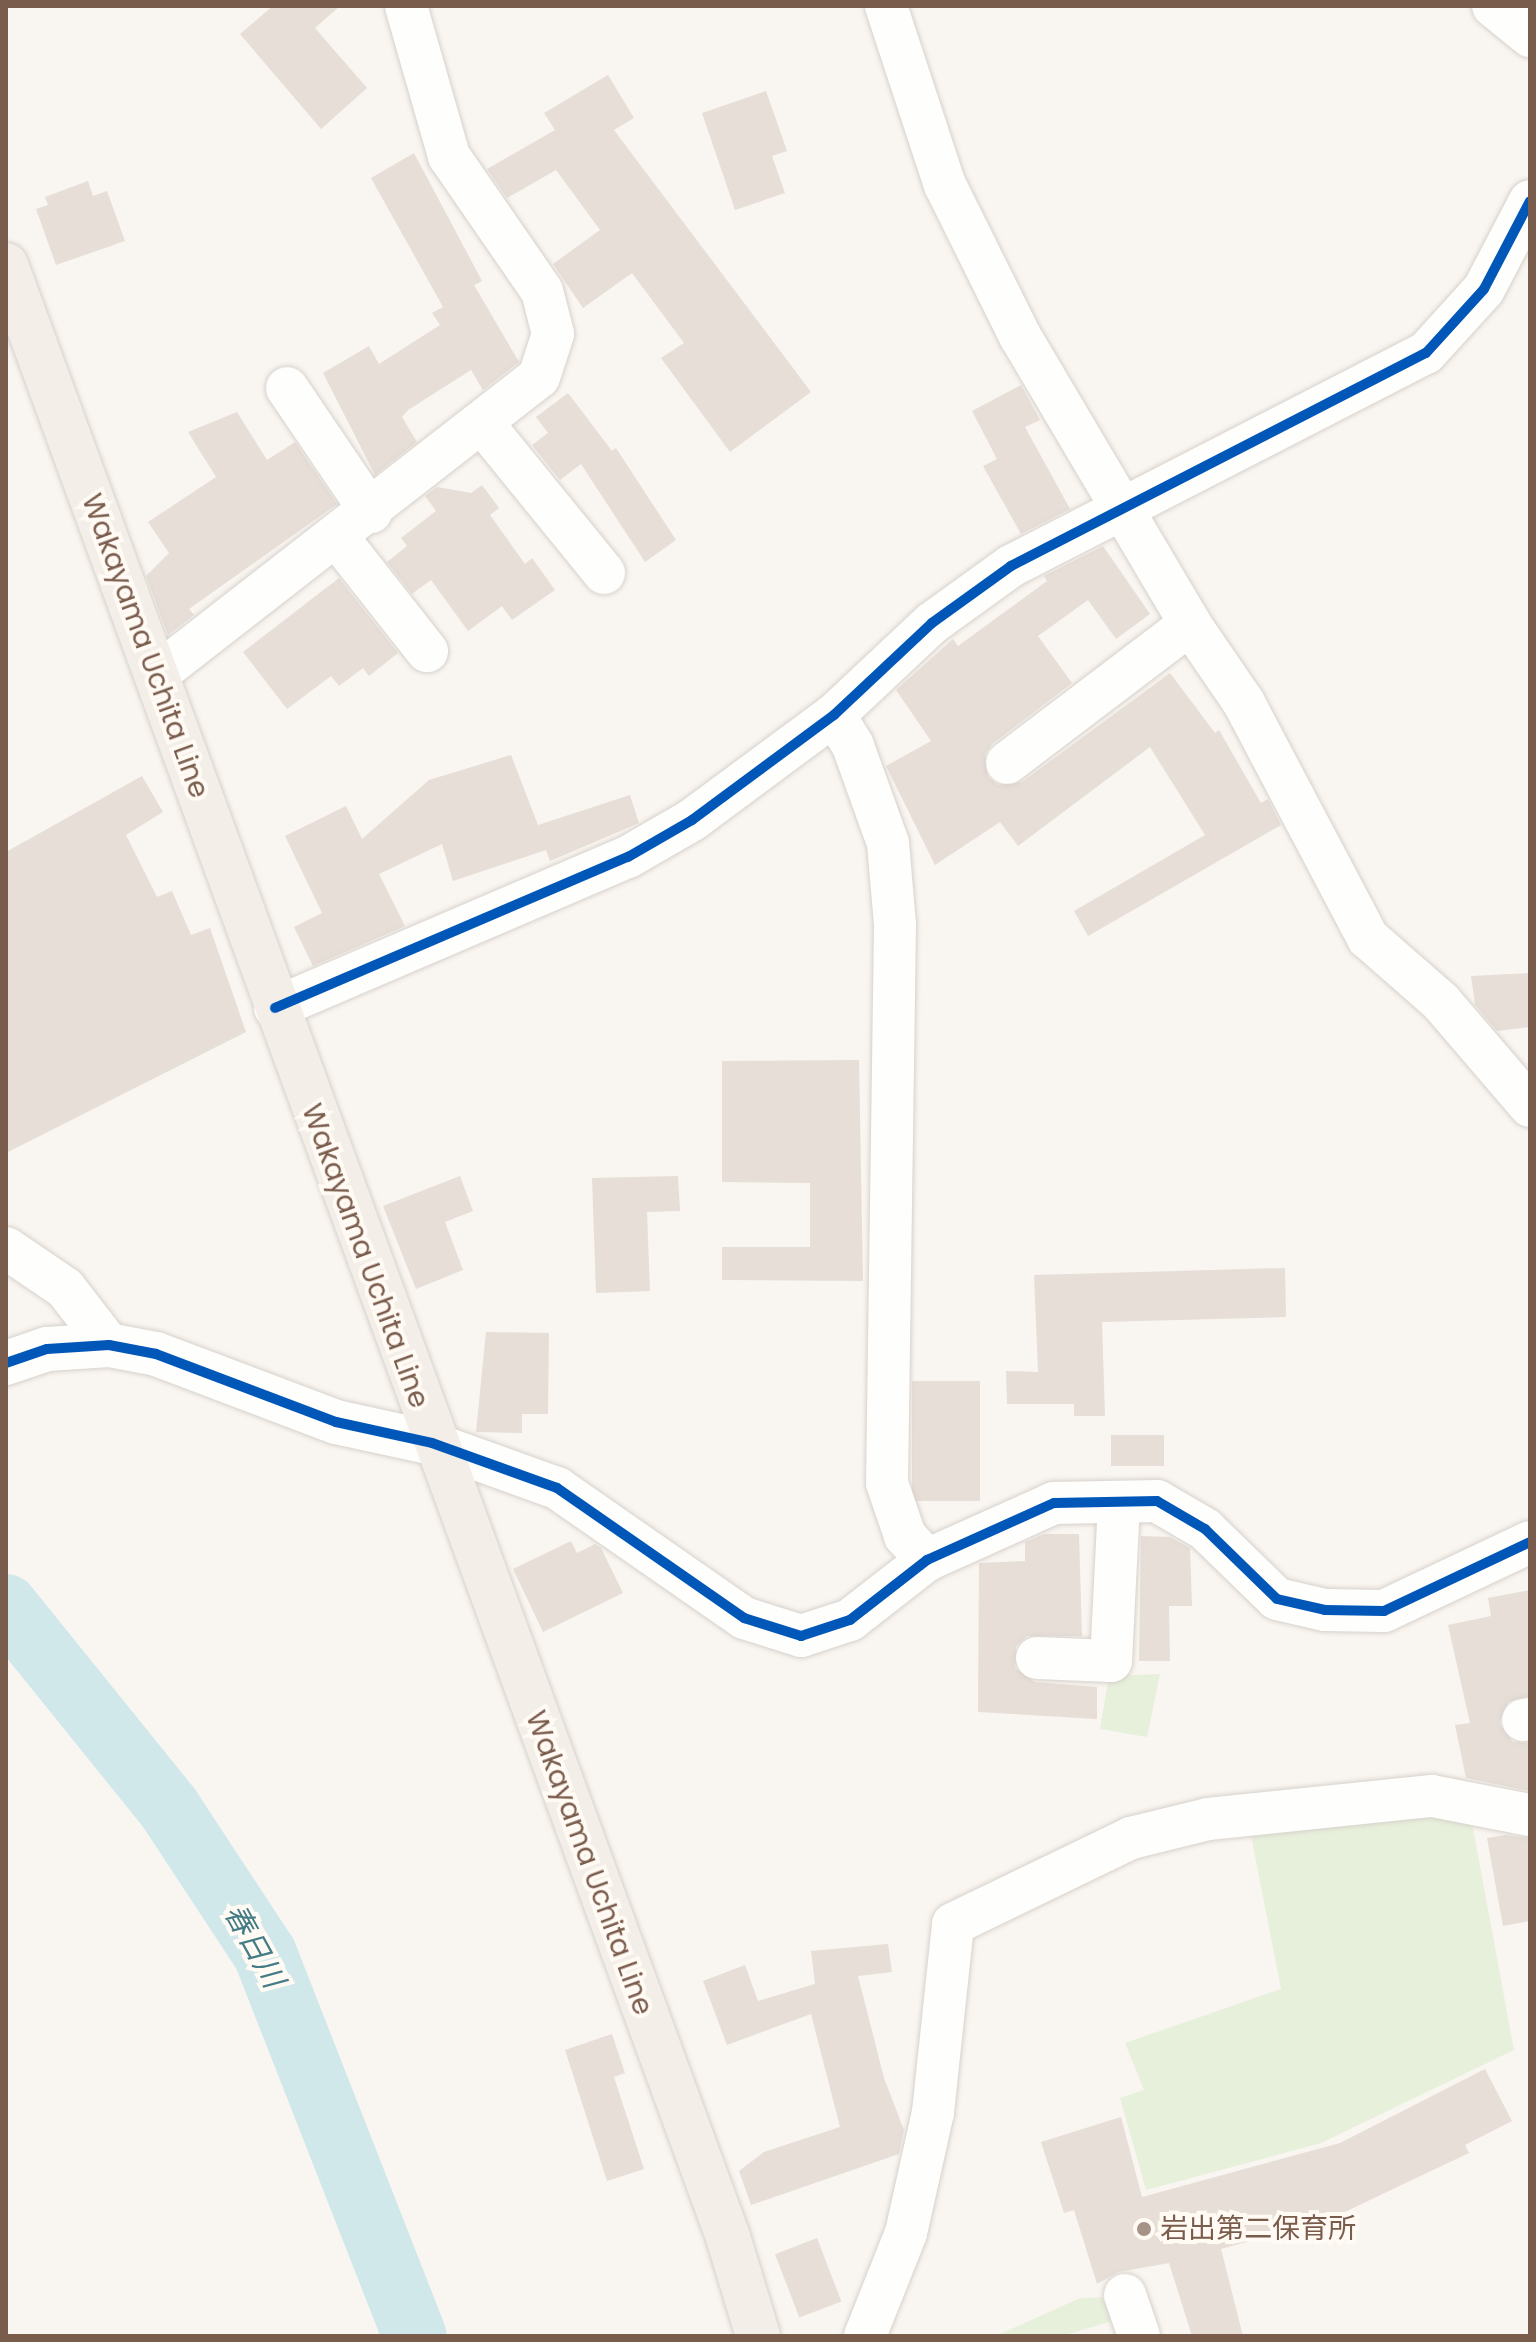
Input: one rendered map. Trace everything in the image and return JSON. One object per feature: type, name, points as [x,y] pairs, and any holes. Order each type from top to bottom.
[{"type":"main road","name":"Wakayama Uchita Line","points":[[6,265],[432,1443],[728,2237],[758,2336]]},
{"type":"street","points":[[156,675],[338,538],[539,377],[553,334],[542,291],[449,156],[406,6]]},
{"type":"street","points":[[886,6],[945,185],[1020,336],[1190,624],[1244,703],[1368,938],[1515,1066],[1530,1106]]},
{"type":"street","points":[[1493,6],[1530,36]]},
{"type":"street","points":[[275,1008],[628,857],[692,820],[834,715],[932,623],[1011,566],[1119,506],[1426,353],[1484,289],[1530,201]]},
{"type":"street","points":[[287,388],[371,512]]},
{"type":"street","points":[[483,424],[604,573]]},
{"type":"street","points":[[338,538],[427,651]]},
{"type":"street","points":[[1007,763],[1190,624]]},
{"type":"street","points":[[834,715],[853,746],[888,843],[895,925],[887,1483],[905,1536],[927,1560]]},
{"type":"street","points":[[6,1248],[65,1288],[109,1345]]},
{"type":"street","points":[[6,1363],[47,1349],[109,1345],[156,1354],[336,1422],[432,1443],[557,1488],[744,1618],[801,1636],[850,1620],[927,1560],[1054,1503],[1157,1501],[1205,1529],[1277,1599],[1325,1610],[1384,1611],[1530,1542]]},
{"type":"street","points":[[1037,1658],[1111,1661],[1119,1502]]},
{"type":"street","points":[[865,2336],[906,2233],[930,2127],[953,1924],[1131,1838],[1208,1819],[1432,1796],[1530,1815]]},
{"type":"street","points":[[1125,2295],[1139,2336]]},
{"type":"green space","points":[[1160,1674],[1147,1737],[1100,1729],[1109,1676]]},
{"type":"green space","points":[[1423,1811],[1472,1823],[1514,2050],[1321,2143],[1146,2190],[1120,2098],[1144,2090],[1125,2043],[1281,1989],[1249,1825]]},
{"type":"green space","points":[[1115,2297],[1123,2318],[1061,2336],[996,2336],[1080,2298]]},
{"type":"building","points":[[273,6],[340,6],[315,28],[367,88],[321,129],[240,34]]},
{"type":"building","points":[[608,75],[634,118],[614,130],[811,392],[730,452],[661,358],[684,343],[632,273],[583,308],[553,264],[600,230],[556,170],[507,198],[487,169],[555,130],[544,113]]},
{"type":"building","points":[[766,91],[787,151],[772,156],[785,193],[735,210],[702,113]]},
{"type":"building","points":[[414,153],[482,281],[474,285],[519,362],[483,390],[471,370],[408,410],[402,417],[417,442],[375,475],[323,373],[369,346],[379,364],[440,325],[432,313],[443,307],[371,178]]},
{"type":"building","points":[[88,181],[93,196],[107,191],[125,241],[56,265],[36,209],[48,205],[45,197]]},
{"type":"building","points":[[1021,385],[1040,420],[1025,427],[1070,509],[1021,534],[983,466],[997,459],[972,411]]},
{"type":"building","points":[[568,393],[612,451],[616,448],[676,540],[645,562],[581,464],[560,480],[532,445],[548,433],[536,417]]},
{"type":"building","points":[[237,412],[267,460],[295,442],[337,504],[189,609],[194,615],[168,635],[146,576],[169,553],[148,522],[216,477],[188,432]]},
{"type":"building","points":[[482,485],[499,508],[490,515],[525,564],[532,558],[555,590],[512,620],[502,606],[468,631],[431,580],[412,594],[387,562],[407,546],[401,538],[436,511],[425,496],[437,487],[471,493]]},
{"type":"building","points":[[1103,546],[1150,614],[1116,639],[1088,600],[1038,636],[1072,683],[992,744],[985,754],[988,777],[998,785],[1022,782],[1170,673],[1215,733],[1219,730],[1261,803],[1268,799],[1281,825],[1088,936],[1074,911],[1205,835],[1150,747],[1018,846],[1000,822],[935,865],[886,766],[931,741],[896,690],[953,639],[958,646],[1047,581],[1044,576]]},
{"type":"building","points":[[339,578],[398,653],[369,676],[363,668],[339,686],[331,676],[287,709],[243,652]]},
{"type":"building","points":[[511,755],[538,825],[630,795],[639,823],[550,861],[546,850],[453,881],[442,844],[379,874],[405,926],[313,966],[294,927],[322,913],[285,836],[346,806],[362,839],[429,780]]},
{"type":"building","points":[[142,776],[163,812],[126,835],[157,897],[172,891],[191,935],[210,928],[246,1032],[6,1153],[6,852]]},
{"type":"building","points":[[1530,973],[1530,1027],[1497,1031],[1475,1005],[1471,976]]},
{"type":"building","points":[[859,1060],[863,1281],[722,1280],[722,1247],[810,1247],[810,1183],[722,1182],[722,1061]]},
{"type":"building","points":[[460,1176],[473,1211],[445,1222],[463,1270],[416,1289],[383,1206]]},
{"type":"building","points":[[678,1176],[680,1211],[647,1212],[650,1291],[596,1293],[592,1178]]},
{"type":"building","points":[[1285,1268],[1286,1317],[1102,1322],[1105,1416],[1074,1416],[1074,1404],[1007,1404],[1006,1371],[1038,1372],[1034,1275]]},
{"type":"building","points":[[486,1332],[549,1333],[548,1414],[522,1414],[522,1433],[476,1432]]},
{"type":"building","points":[[912,1381],[980,1381],[980,1501],[912,1501]]},
{"type":"building","points":[[1111,1435],[1164,1435],[1164,1466],[1111,1466]]},
{"type":"building","points":[[1044,1534],[1079,1534],[1082,1636],[1027,1636],[1016,1646],[1015,1668],[1035,1682],[1097,1687],[1097,1719],[978,1712],[979,1563],[1025,1561],[1025,1542]]},
{"type":"building","points":[[1141,1536],[1170,1537],[1190,1548],[1192,1606],[1169,1606],[1170,1661],[1139,1661]]},
{"type":"building","points":[[571,1541],[577,1553],[595,1544],[601,1548],[623,1593],[543,1632],[513,1569]]},
{"type":"building","points":[[1530,1590],[1530,1696],[1508,1702],[1499,1723],[1513,1742],[1530,1743],[1530,1791],[1466,1778],[1455,1725],[1470,1723],[1448,1625],[1491,1616],[1488,1598]]},
{"type":"building","points":[[1505,1835],[1530,1838],[1530,1921],[1503,1926],[1487,1838]]},
{"type":"building","points":[[888,1944],[892,1972],[858,1976],[884,2078],[904,2130],[899,2154],[751,2205],[739,2171],[764,2152],[840,2127],[811,2014],[727,2045],[703,1981],[745,1965],[758,2001],[815,1984],[811,1951]]},
{"type":"building","points":[[612,2034],[625,2073],[614,2077],[644,2169],[607,2181],[565,2050]]},
{"type":"building","points":[[1485,2069],[1512,2121],[1465,2145],[1469,2153],[1334,2217],[1221,2249],[1243,2336],[1192,2336],[1169,2263],[1118,2272],[1097,2284],[1074,2210],[1064,2213],[1041,2142],[1121,2117],[1142,2197],[1340,2143]]},
{"type":"building","points":[[817,2238],[841,2301],[799,2318],[775,2254]]},
{"type":"waterway","name":"春日川","points":[[6,1606],[169,1808],[265,1954],[415,2336]]},
{"type":"cycle path","points":[[275,1008],[628,857],[692,820],[834,715],[932,623],[1011,566],[1426,353],[1484,289],[1530,201]]},
{"type":"cycle path","points":[[6,1363],[47,1349],[109,1345],[156,1354],[336,1422],[432,1443],[557,1488],[744,1618],[801,1636],[850,1620],[927,1560],[1054,1503],[1157,1501],[1205,1529],[1277,1599],[1325,1610],[1384,1611],[1530,1542]]},
{"type":"place","name":"岩出第二保育所","points":[[1144,2229]]}]
